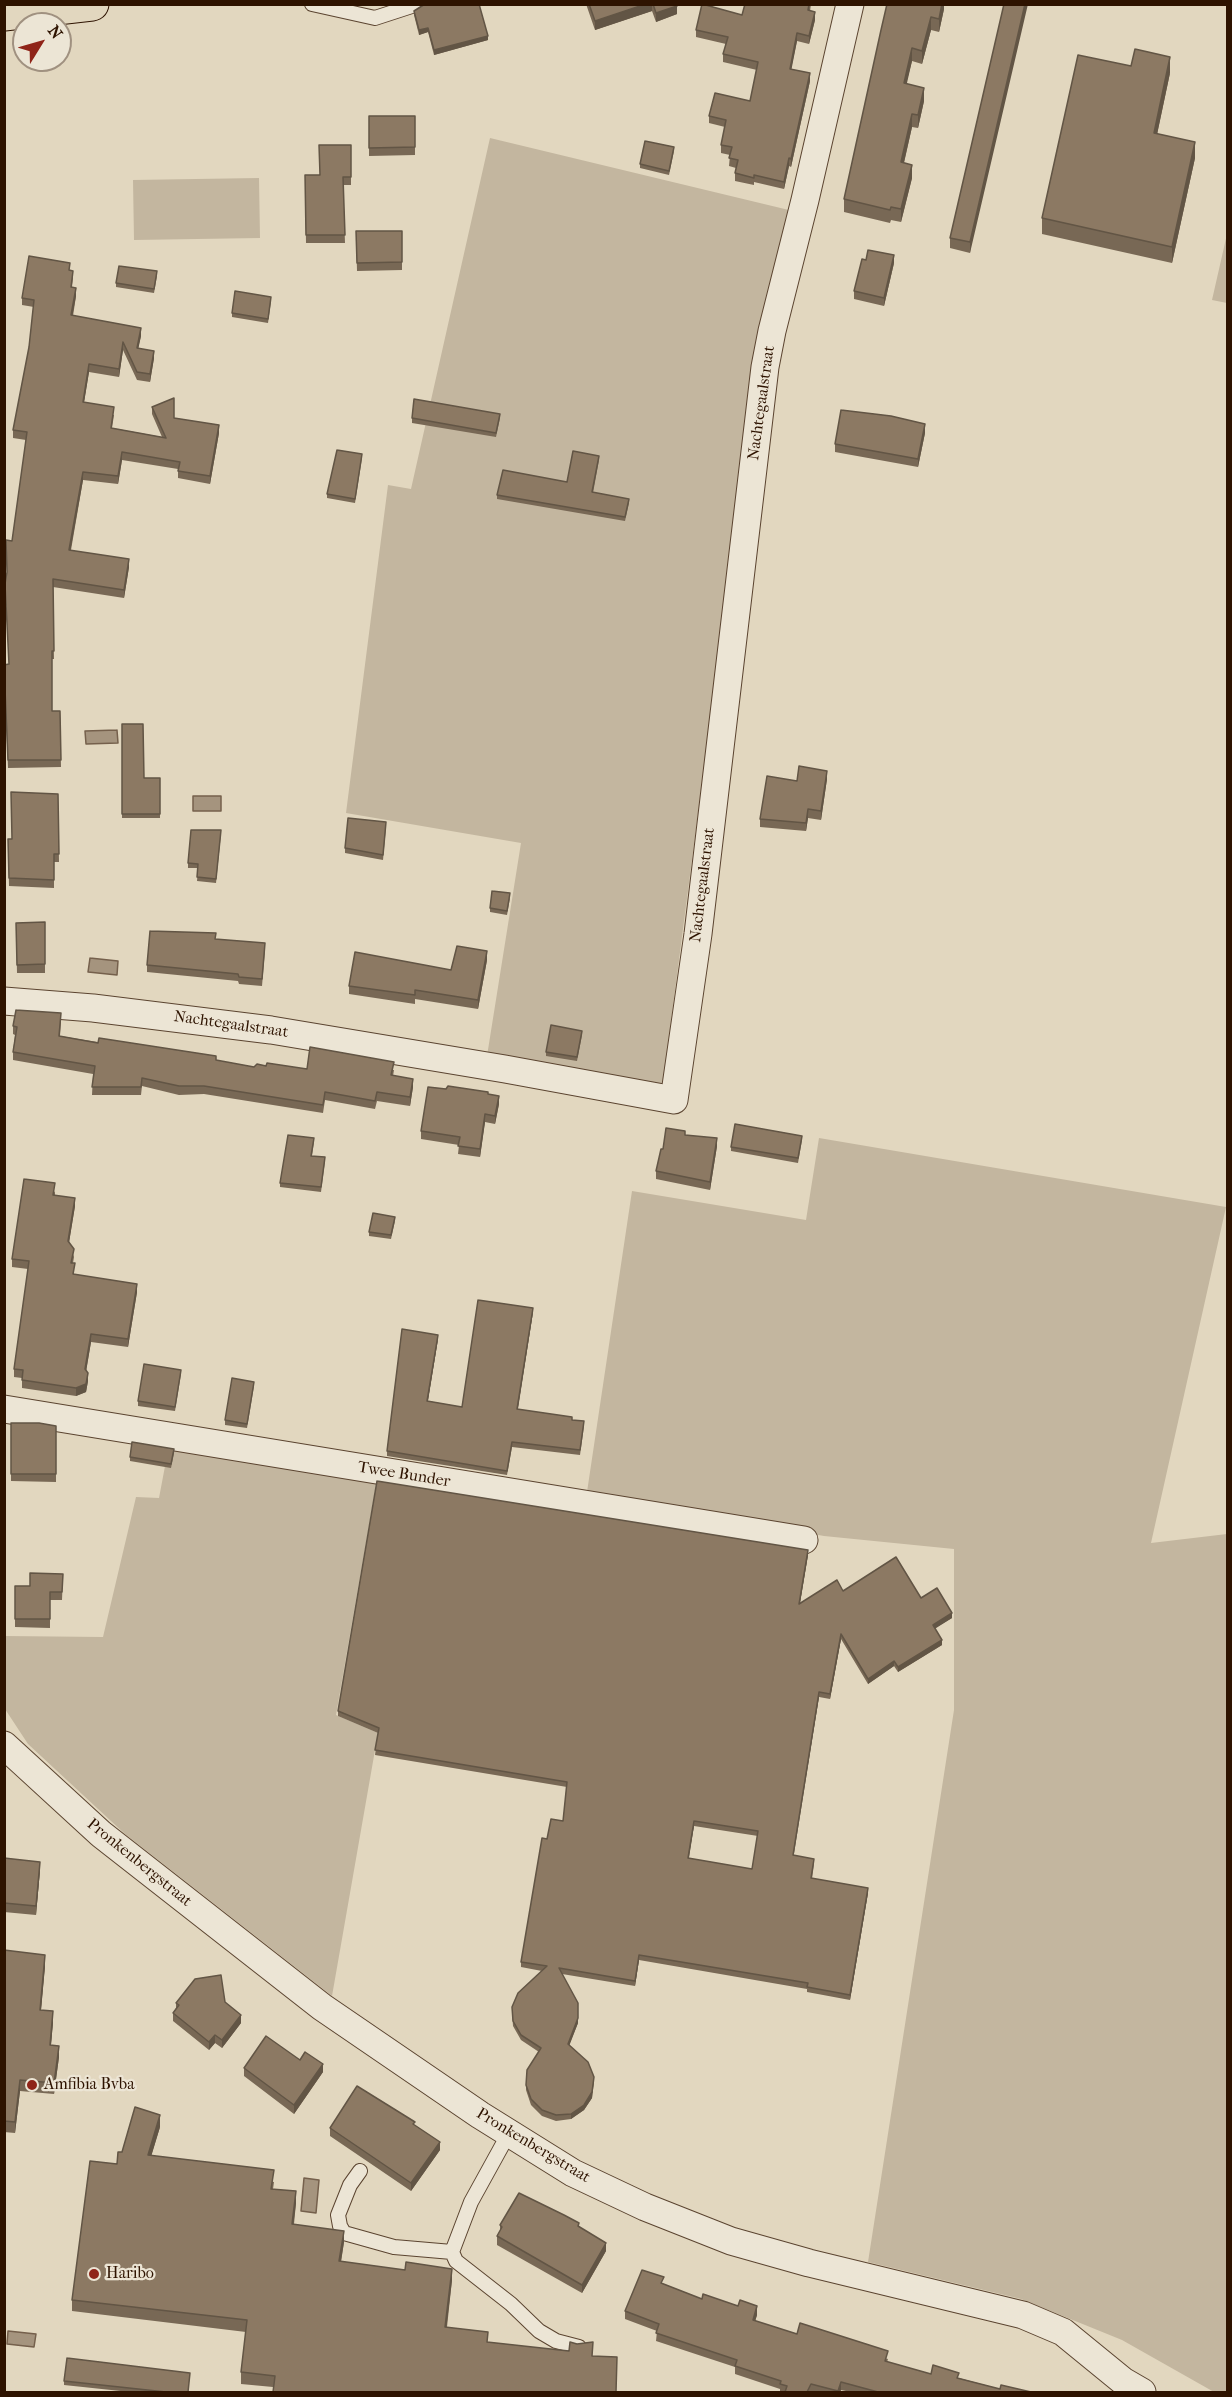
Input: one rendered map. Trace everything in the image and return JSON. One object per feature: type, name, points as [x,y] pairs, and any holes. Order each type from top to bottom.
[{"type":"main road","points":[[4,14],[92,4]]},
{"type":"street","name":"Nachtegaalstraat","points":[[4,1001],[93,1008],[271,1030],[674,1100],[698,934],[765,367],[850,4]]},
{"type":"street","name":"Twee Bunder","points":[[4,1409],[804,1540]]},
{"type":"street","name":"Pronkenbergstraat","points":[[4,1745],[100,1834],[321,2007],[547,2158],[604,2189],[731,2241],[809,2263],[1023,2315],[1063,2332],[1128,2389]]},
{"type":"lane","points":[[312,4],[375,18],[418,4]]},
{"type":"lane","points":[[509,2133],[471,2202],[452,2252],[456,2261],[511,2304],[539,2331],[555,2341],[579,2347]]},
{"type":"lane","points":[[360,2171],[350,2185],[338,2215],[344,2233],[394,2247],[452,2252]]},
{"type":"shaded area","points":[[490,138],[793,211],[755,374],[663,1083],[657,1085],[487,1056],[521,843],[346,813],[388,485],[411,489]]},
{"type":"shaded area","points":[[259,178],[260,238],[134,240],[133,180]]},
{"type":"shaded area","points":[[1227,234],[1227,303],[1212,300]]},
{"type":"shaded area","points":[[117,730],[118,743],[86,744],[85,731]]},
{"type":"shaded area","points":[[193,796],[221,796],[221,811],[193,811]]},
{"type":"shaded area","points":[[90,958],[118,961],[117,975],[88,972]]},
{"type":"shaded area","points":[[819,1138],[1226,1207],[1151,1543],[1227,1534],[1227,2392],[1214,2392],[1122,2340],[1021,2299],[868,2262],[954,1710],[954,1549],[824,1536],[587,1492],[632,1191],[806,1220]]},
{"type":"shaded area","points":[[169,1445],[377,1479],[336,1715],[378,1733],[332,1996],[125,1834],[28,1744],[5,1709],[4,1636],[103,1637],[136,1497],[159,1498]]},
{"type":"shaded area","points":[[304,2178],[319,2180],[316,2213],[301,2211]]},
{"type":"shaded area","points":[[8,2331],[36,2334],[34,2347],[7,2344]]},
{"type":"building","points":[[425,4],[479,4],[488,36],[434,50],[428,28],[419,30],[414,11]]},
{"type":"building","points":[[589,4],[646,4],[595,21]]},
{"type":"building","points":[[653,4],[676,4],[677,6],[656,13]]},
{"type":"building","points":[[702,4],[742,15],[745,4],[809,4],[808,10],[815,12],[809,36],[797,33],[790,69],[810,73],[784,182],[735,173],[738,160],[729,158],[732,147],[721,145],[726,120],[709,116],[715,93],[750,101],[758,62],[723,54],[728,37],[696,30]]},
{"type":"building","points":[[887,4],[942,4],[939,19],[931,17],[922,51],[912,48],[904,83],[924,88],[918,115],[912,114],[901,162],[912,165],[901,209],[891,207],[890,210],[844,199]]},
{"type":"building","points":[[1004,4],[1025,4],[970,242],[950,238]]},
{"type":"building","points":[[1135,49],[1170,57],[1154,133],[1195,142],[1172,247],[1042,218],[1078,55],[1131,66]]},
{"type":"building","points":[[369,116],[415,116],[415,147],[369,148]]},
{"type":"building","points":[[645,141],[674,147],[669,171],[640,164]]},
{"type":"building","points":[[319,145],[351,145],[351,177],[343,177],[345,235],[306,235],[305,175],[320,175]]},
{"type":"building","points":[[356,231],[402,231],[402,262],[357,263]]},
{"type":"building","points":[[868,250],[894,255],[884,298],[854,291],[862,259],[866,260]]},
{"type":"building","points":[[29,256],[70,263],[69,270],[73,271],[71,287],[76,288],[71,315],[141,328],[137,348],[154,351],[150,374],[137,372],[123,342],[119,369],[89,364],[83,402],[114,407],[111,428],[166,438],[152,407],[174,398],[174,418],[219,425],[210,476],[178,471],[180,462],[122,452],[118,476],[83,472],[69,550],[129,559],[124,590],[53,579],[52,711],[60,711],[61,760],[8,760],[4,665],[9,664],[5,584],[6,540],[12,541],[27,432],[13,430],[29,347],[34,300],[22,298]]},
{"type":"building","points":[[119,266],[157,271],[154,289],[116,283]]},
{"type":"building","points":[[235,291],[271,297],[268,319],[232,313]]},
{"type":"building","points":[[414,399],[500,414],[496,433],[412,418]]},
{"type":"building","points":[[841,410],[891,416],[925,424],[918,459],[835,444]]},
{"type":"building","points":[[337,450],[362,454],[355,499],[327,494]]},
{"type":"building","points":[[573,451],[599,456],[592,492],[629,499],[625,517],[497,495],[503,470],[567,482]]},
{"type":"building","points":[[122,724],[143,724],[144,778],[160,778],[160,814],[122,814]]},
{"type":"building","points":[[799,766],[827,771],[821,811],[808,809],[806,823],[760,819],[767,776],[797,781]]},
{"type":"building","points":[[11,792],[58,794],[59,854],[54,854],[54,880],[9,878],[8,839],[12,839]]},
{"type":"building","points":[[348,818],[386,822],[383,855],[345,848]]},
{"type":"building","points":[[191,830],[221,830],[216,879],[197,877],[198,864],[188,863]]},
{"type":"building","points":[[492,891],[510,893],[507,911],[490,908]]},
{"type":"building","points":[[45,922],[45,964],[17,965],[16,923]]},
{"type":"building","points":[[150,931],[216,933],[215,939],[265,943],[262,979],[239,977],[238,974],[147,965]]},
{"type":"building","points":[[457,946],[487,951],[478,1000],[415,990],[415,995],[349,986],[355,952],[451,970]]},
{"type":"building","points":[[16,1010],[61,1013],[59,1036],[98,1043],[99,1038],[216,1056],[216,1060],[254,1067],[257,1064],[266,1066],[267,1063],[307,1069],[310,1047],[394,1062],[391,1075],[413,1079],[410,1097],[377,1092],[375,1101],[325,1092],[323,1105],[204,1086],[179,1086],[142,1078],[141,1087],[92,1087],[95,1066],[13,1052],[17,1027],[13,1026]]},
{"type":"building","points":[[551,1025],[582,1031],[577,1057],[546,1052]]},
{"type":"building","points":[[448,1086],[488,1092],[488,1094],[499,1096],[495,1116],[485,1114],[480,1149],[458,1146],[460,1137],[421,1131],[428,1087],[446,1089]]},
{"type":"building","points":[[735,1124],[802,1136],[798,1158],[731,1147]]},
{"type":"building","points":[[666,1128],[685,1131],[685,1135],[717,1138],[710,1182],[656,1171],[661,1149],[663,1149]]},
{"type":"building","points":[[288,1135],[314,1138],[311,1156],[325,1157],[321,1187],[280,1183]]},
{"type":"building","points":[[24,1179],[55,1183],[53,1195],[75,1198],[68,1241],[74,1249],[71,1263],[75,1263],[73,1274],[137,1284],[128,1339],[91,1334],[85,1369],[88,1373],[86,1384],[76,1388],[22,1380],[23,1370],[14,1369],[29,1261],[12,1259]]},
{"type":"building","points":[[373,1213],[395,1217],[391,1235],[369,1232]]},
{"type":"building","points":[[478,1300],[533,1308],[517,1409],[572,1417],[572,1420],[584,1421],[580,1450],[512,1442],[507,1471],[387,1451],[402,1329],[438,1335],[427,1401],[462,1407]]},
{"type":"building","points":[[144,1364],[181,1370],[175,1407],[138,1401]]},
{"type":"building","points":[[232,1378],[254,1382],[247,1424],[225,1420]]},
{"type":"building","points":[[11,1423],[39,1423],[56,1426],[56,1474],[11,1474]]},
{"type":"building","points":[[132,1442],[174,1449],[171,1464],[130,1457]]},
{"type":"building","points":[[377,1481],[808,1550],[799,1604],[837,1580],[843,1591],[896,1557],[921,1598],[937,1588],[952,1613],[933,1625],[942,1640],[898,1667],[894,1661],[868,1679],[841,1634],[830,1694],[819,1692],[793,1855],[814,1859],[811,1878],[868,1888],[850,1995],[807,1987],[808,1983],[639,1955],[635,1981],[559,1968],[578,2003],[578,2018],[568,2044],[588,2062],[594,2077],[592,2092],[584,2105],[571,2114],[556,2115],[542,2110],[531,2099],[526,2085],[527,2070],[541,2048],[521,2035],[513,2021],[512,2007],[518,1993],[547,1966],[521,1962],[542,1838],[547,1839],[551,1819],[563,1821],[567,1782],[375,1750],[379,1728],[338,1711]],"holes":[[[694,1821],[758,1831],[752,1869],[688,1858]]]},
{"type":"building","points":[[30,1573],[63,1574],[62,1592],[50,1592],[50,1619],[15,1619],[15,1586],[30,1586]]},
{"type":"building","points":[[4,1858],[40,1862],[36,1906],[4,1903]]},
{"type":"building","points":[[4,1950],[45,1955],[40,2010],[53,2011],[50,2045],[59,2046],[54,2083],[20,2080],[15,2122],[4,2121]]},
{"type":"building","points":[[221,1975],[225,2002],[241,2015],[222,2040],[215,2035],[209,2042],[173,2013],[179,2005],[176,2003],[195,1979]]},
{"type":"building","points":[[266,2036],[300,2060],[305,2052],[323,2064],[294,2105],[244,2068]]},
{"type":"building","points":[[357,2086],[415,2122],[413,2124],[440,2142],[411,2183],[330,2128]]},
{"type":"building","points":[[135,2107],[160,2115],[148,2155],[274,2170],[271,2189],[296,2191],[292,2224],[344,2231],[339,2261],[405,2270],[406,2262],[452,2269],[445,2327],[488,2332],[487,2342],[569,2351],[570,2342],[577,2344],[593,2342],[592,2356],[617,2357],[616,2392],[273,2392],[275,2376],[241,2372],[247,2320],[72,2300],[90,2161],[117,2164],[118,2152],[122,2152]]},
{"type":"building","points":[[519,2193],[579,2223],[578,2226],[606,2243],[582,2285],[497,2236],[502,2227],[500,2225]]},
{"type":"building","points":[[642,2270],[664,2277],[661,2283],[702,2299],[703,2294],[738,2306],[740,2300],[757,2306],[753,2320],[797,2334],[800,2323],[888,2351],[885,2361],[931,2374],[933,2365],[959,2373],[957,2378],[1000,2389],[1001,2385],[1031,2392],[878,2392],[841,2382],[838,2391],[811,2384],[807,2392],[785,2392],[787,2386],[780,2384],[781,2381],[735,2366],[737,2360],[656,2333],[659,2324],[625,2311]]},
{"type":"building","points":[[67,2358],[190,2373],[188,2392],[166,2392],[64,2381]]},
{"type":"place","name":"Amfibia Bvba","points":[[32,2085]]},
{"type":"place","name":"Haribo","points":[[94,2274]]}]
